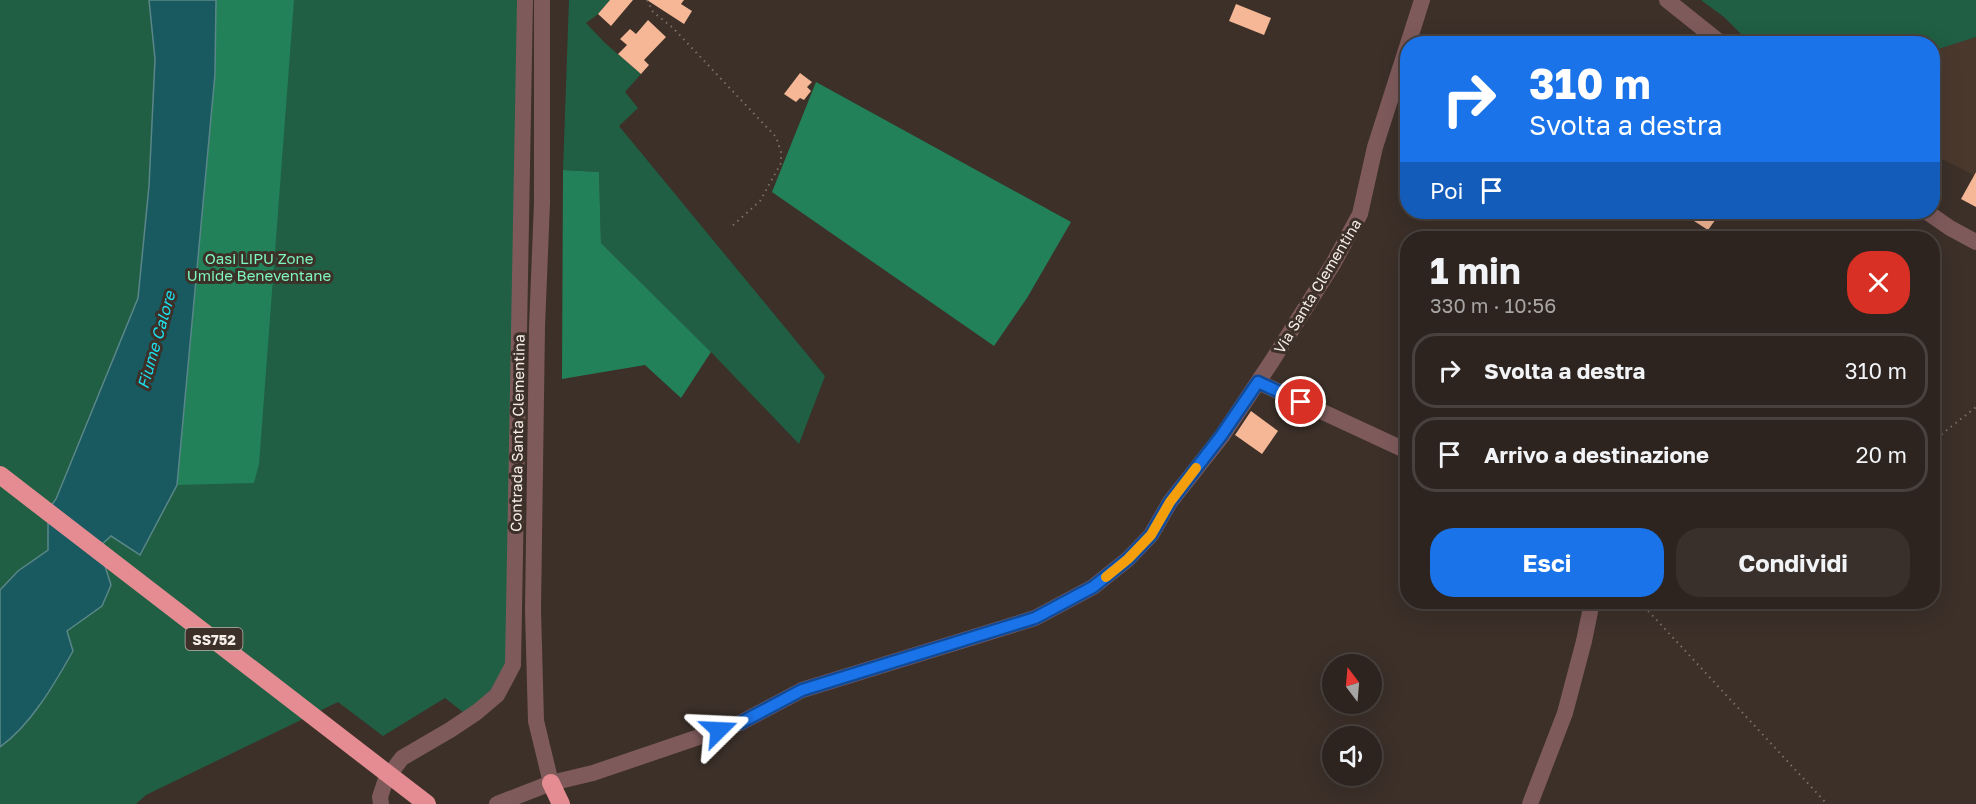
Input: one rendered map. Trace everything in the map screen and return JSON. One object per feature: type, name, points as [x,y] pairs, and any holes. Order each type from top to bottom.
[{"type":"highway","name":"SS752","points":[[0,475],[427,804]]},
{"type":"highway","points":[[551,783],[561,804]]},
{"type":"street","name":"Contrada Santa Clementina","points":[[381,804],[380,797],[386,779],[402,758],[477,712],[497,695],[513,665],[525,0]]},
{"type":"street","name":"Contrada Santa Clementina","points":[[542,0],[542,203],[537,327],[533,610],[536,721],[551,783]]},
{"type":"street","name":"Via Santa Clementina","points":[[1411,36],[1422,0]]},
{"type":"street","points":[[1666,0],[1712,36]]},
{"type":"street","name":"Via Santa Clementina","points":[[497,804],[551,783],[594,773],[740,723],[802,690],[1035,618],[1093,587],[1128,559],[1151,535],[1176,494],[1221,436],[1333,264],[1359,214],[1375,147],[1400,70]]},
{"type":"street","points":[[1937,219],[1976,242]]},
{"type":"street","points":[[1258,382],[1400,448]]},
{"type":"street","points":[[1530,804],[1565,713],[1591,609]]},
{"type":"path","points":[[647,0],[653,12],[673,28],[776,137],[781,152],[781,163],[760,201],[732,226]]},
{"type":"path","points":[[1940,436],[1976,407]]},
{"type":"path","points":[[1646,609],[1827,804]]},
{"type":"shaded area","points":[[1976,37],[1976,172],[1974,175],[1940,158],[1940,48]]},
{"type":"green space","name":"Oasi LIPU Zone Umide Beneventane","points":[[0,0],[524,0],[514,658],[499,687],[464,713],[445,698],[383,736],[338,702],[146,795],[136,804],[0,804]]},
{"type":"green space","points":[[216,0],[294,0],[259,464],[254,483],[177,485],[215,74]]},
{"type":"green space","points":[[569,0],[610,0],[598,14],[586,23],[641,74],[625,92],[638,108],[619,126],[825,376],[799,444],[711,352],[601,243],[599,172],[563,170]]},
{"type":"green space","points":[[1701,0],[1976,0],[1976,37],[1940,48],[1940,36],[1743,36],[1724,17]]},
{"type":"green space","points":[[816,82],[1071,222],[1027,298],[994,346],[772,192]]},
{"type":"green space","points":[[563,170],[599,172],[601,243],[711,352],[681,398],[645,365],[562,379]]},
{"type":"water","name":"Fiume Calore","points":[[149,0],[216,0],[215,74],[177,485],[140,555],[111,536],[99,547],[111,585],[102,606],[67,631],[73,651],[32,715],[0,747],[0,590],[18,571],[48,550],[48,510],[56,499],[138,298],[149,186],[155,59]]},
{"type":"building","points":[[610,0],[633,0],[611,26],[598,14]]},
{"type":"building","points":[[647,0],[684,0],[681,4],[692,11],[684,24]]},
{"type":"building","points":[[1236,4],[1271,18],[1264,35],[1229,21]]},
{"type":"building","points":[[648,20],[666,37],[644,60],[649,65],[641,74],[618,54],[627,45],[620,39],[630,29],[636,34]]},
{"type":"building","points":[[800,73],[812,82],[807,87],[811,91],[804,100],[800,98],[796,102],[784,94]]},
{"type":"building","points":[[1976,172],[1976,207],[1961,199]]},
{"type":"building","points":[[1691,219],[1716,219],[1708,230]]},
{"type":"building","points":[[1251,411],[1278,431],[1262,454],[1235,435]]},
{"type":"slow traffic","points":[[1106,577],[1128,559],[1151,535],[1170,502],[1196,468]]},
{"type":"route","points":[[719,730],[740,723],[802,690],[1035,618],[1093,587],[1128,559],[1151,535],[1170,502],[1221,436],[1258,382],[1301,402]]}]
